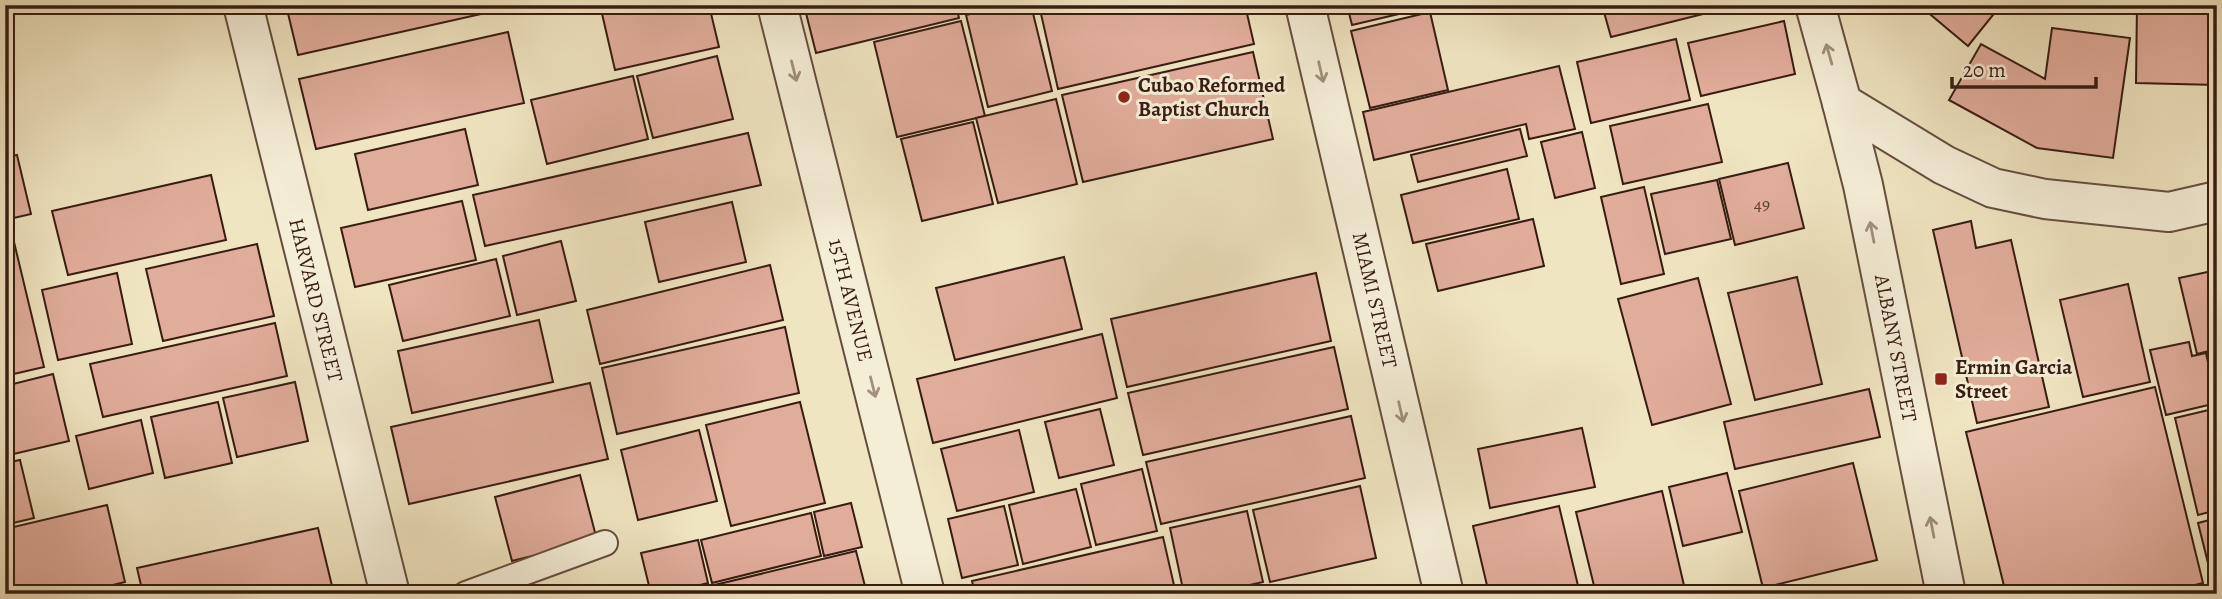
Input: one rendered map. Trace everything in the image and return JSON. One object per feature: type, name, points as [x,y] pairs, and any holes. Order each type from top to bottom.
[{"type":"street","name":"HARVARD STREET","points":[[243,5],[390,594]]},
{"type":"street","name":"15TH AVENUE","points":[[777,5],[925,594]]},
{"type":"street","name":"MIAMI STREET","points":[[1306,5],[1444,594]]},
{"type":"street","points":[[1815,5],[1842,103],[1944,165],[1993,188],[2045,199],[2169,212],[2217,201]]},
{"type":"street","name":"ALBANY STREET","points":[[1842,103],[1863,184],[1946,594]]},
{"type":"lane","points":[[466,594],[605,543]]},
{"type":"building","points":[[286,5],[498,5],[499,10],[298,55]]},
{"type":"building","points":[[600,5],[709,5],[719,47],[615,70]]},
{"type":"building","points":[[804,5],[956,5],[959,18],[816,53]]},
{"type":"building","points":[[962,5],[989,5],[964,11]]},
{"type":"building","points":[[1007,5],[1031,5],[1052,91],[988,107],[966,15]]},
{"type":"building","points":[[1039,5],[1245,5],[1254,44],[1058,89]]},
{"type":"building","points":[[1347,5],[1437,5],[1352,25]]},
{"type":"building","points":[[1602,5],[1722,5],[1723,9],[1611,37]]},
{"type":"building","points":[[1919,5],[2001,5],[1968,46]]},
{"type":"building","points":[[2137,5],[2217,5],[2217,85],[2136,83]]},
{"type":"building","points":[[1430,12],[1448,90],[1370,108],[1351,31]]},
{"type":"building","points":[[961,21],[985,116],[897,137],[874,42]]},
{"type":"building","points":[[1784,21],[1795,74],[1701,96],[1688,43]]},
{"type":"building","points":[[2052,28],[2130,38],[2113,158],[2037,148],[1949,100],[1981,44],[2045,79]]},
{"type":"building","points":[[508,32],[524,103],[316,149],[299,79]]},
{"type":"building","points":[[1676,39],[1690,100],[1591,123],[1577,62]]},
{"type":"building","points":[[1253,52],[1273,139],[1083,182],[1062,95]]},
{"type":"building","points":[[717,56],[733,119],[653,138],[637,76]]},
{"type":"building","points":[[1559,66],[1575,129],[1529,139],[1526,124],[1374,160],[1363,112]]},
{"type":"building","points":[[633,76],[648,139],[547,164],[531,100]]},
{"type":"building","points":[[1056,99],[1077,184],[998,203],[976,118]]},
{"type":"building","points":[[1708,104],[1722,162],[1623,184],[1610,126]]},
{"type":"building","points":[[973,122],[993,204],[922,221],[901,139]]},
{"type":"building","points":[[465,129],[478,185],[368,210],[355,154]]},
{"type":"building","points":[[1520,129],[1527,156],[1418,182],[1411,155]]},
{"type":"building","points":[[1582,132],[1595,188],[1555,198],[1541,142]]},
{"type":"building","points":[[748,133],[761,185],[485,246],[473,195]]},
{"type":"building","points":[[17,155],[31,214],[5,220],[5,157]]},
{"type":"building","points":[[1788,163],[1804,228],[1735,245],[1719,179]]},
{"type":"building","points":[[1507,169],[1519,219],[1413,243],[1401,195]]},
{"type":"building","points":[[211,175],[226,240],[68,275],[52,211]]},
{"type":"building","points":[[1717,180],[1731,239],[1665,254],[1651,194]]},
{"type":"building","points":[[1644,187],[1664,274],[1621,284],[1601,197]]},
{"type":"building","points":[[462,201],[476,260],[355,287],[341,228]]},
{"type":"building","points":[[732,202],[746,262],[659,282],[645,222]]},
{"type":"building","points":[[1533,219],[1544,266],[1438,291],[1426,244]]},
{"type":"building","points":[[1971,221],[1976,248],[2011,240],[2049,407],[1977,423],[1933,230]]},
{"type":"building","points":[[561,241],[576,301],[517,315],[503,256]]},
{"type":"building","points":[[14,242],[44,367],[5,376],[5,244]]},
{"type":"building","points":[[257,244],[274,316],[163,341],[146,269]]},
{"type":"building","points":[[1064,257],[1082,329],[955,360],[936,288]]},
{"type":"building","points":[[496,259],[510,316],[403,341],[389,285]]},
{"type":"building","points":[[770,265],[783,320],[600,364],[587,310]]},
{"type":"building","points":[[2217,270],[2217,349],[2197,354],[2179,278]]},
{"type":"building","points":[[117,273],[132,344],[58,360],[42,290]]},
{"type":"building","points":[[1316,273],[1331,341],[1127,387],[1111,319]]},
{"type":"building","points":[[1797,277],[1822,384],[1755,400],[1728,293]]},
{"type":"building","points":[[1698,278],[1731,404],[1652,425],[1618,299]]},
{"type":"building","points":[[2128,284],[2150,382],[2083,397],[2060,300]]},
{"type":"building","points":[[539,320],[553,382],[412,413],[398,351]]},
{"type":"building","points":[[275,323],[287,376],[103,417],[90,364]]},
{"type":"building","points":[[785,327],[799,393],[617,434],[602,368]]},
{"type":"building","points":[[1102,334],[1117,398],[933,443],[917,379]]},
{"type":"building","points":[[2189,342],[2192,356],[2206,353],[2217,403],[2166,415],[2150,350]]},
{"type":"building","points":[[1334,347],[1348,409],[1143,455],[1128,393]]},
{"type":"building","points":[[53,374],[69,441],[5,456],[5,386]]},
{"type":"building","points":[[295,382],[308,441],[237,457],[223,398]]},
{"type":"building","points":[[590,383],[608,459],[409,504],[391,427]]},
{"type":"building","points":[[2155,387],[2203,583],[2158,594],[2006,594],[1966,432]]},
{"type":"building","points":[[1869,389],[1880,437],[1735,469],[1724,422]]},
{"type":"building","points":[[218,402],[232,463],[165,478],[151,417]]},
{"type":"building","points":[[800,402],[825,503],[731,526],[706,425]]},
{"type":"building","points":[[2217,408],[2217,510],[2198,515],[2175,418]]},
{"type":"building","points":[[1100,409],[1114,465],[1059,478],[1045,422]]},
{"type":"building","points":[[1351,416],[1365,478],[1161,524],[1146,462]]},
{"type":"building","points":[[141,420],[153,473],[89,489],[76,436]]},
{"type":"building","points":[[1582,428],[1595,487],[1490,508],[1478,449]]},
{"type":"building","points":[[699,430],[717,501],[638,520],[621,450]]},
{"type":"building","points":[[1019,430],[1034,492],[957,511],[941,449]]},
{"type":"building","points":[[20,460],[34,518],[5,525],[5,463]]},
{"type":"building","points":[[1853,463],[1877,560],[1763,588],[1739,491]]},
{"type":"building","points":[[1142,469],[1157,531],[1096,545],[1081,484]]},
{"type":"building","points":[[1727,473],[1742,532],[1683,546],[1669,487]]},
{"type":"building","points":[[580,475],[597,540],[512,561],[495,497]]},
{"type":"building","points":[[1360,486],[1376,558],[1270,582],[1253,510]]},
{"type":"building","points":[[1076,489],[1091,547],[1023,564],[1009,505]]},
{"type":"building","points":[[1662,491],[1686,594],[1596,594],[1576,512]]},
{"type":"building","points":[[851,503],[862,547],[824,556],[814,512]]},
{"type":"building","points":[[107,505],[125,582],[76,594],[5,594],[5,529]]},
{"type":"building","points":[[1004,506],[1018,565],[962,578],[948,519]]},
{"type":"building","points":[[1559,506],[1580,594],[1489,594],[1473,526]]},
{"type":"building","points":[[1247,511],[1263,582],[1210,594],[1184,594],[1170,528]]},
{"type":"building","points":[[811,513],[821,556],[712,583],[701,540]]},
{"type":"building","points":[[2217,518],[2217,574],[2211,575],[2198,523]]},
{"type":"building","points":[[318,528],[334,594],[143,594],[137,568]]},
{"type":"building","points":[[1163,537],[1176,594],[975,594],[972,581]]},
{"type":"building","points":[[698,540],[708,583],[666,594],[651,594],[641,553]]},
{"type":"building","points":[[856,551],[866,590],[852,594],[677,594]]},
{"type":"building","points":[[1294,587],[1296,594],[1268,594]]},
{"type":"place","name":"Cubao Reformed Baptist Church","points":[[1124,97]]},
{"type":"place","name":"Ermin Garcia Street","points":[[1941,379]]}]
